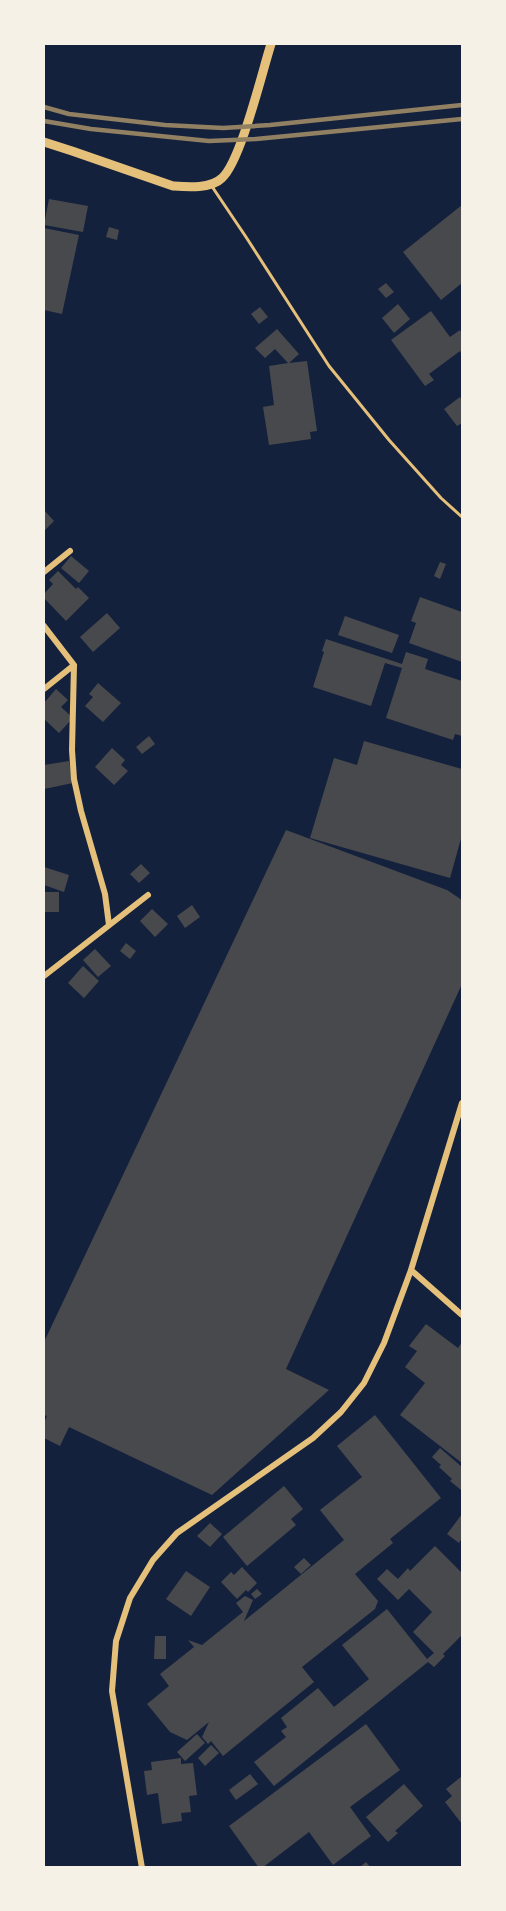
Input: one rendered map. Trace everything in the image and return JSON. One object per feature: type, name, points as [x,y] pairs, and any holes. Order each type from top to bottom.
[{"type":"main road","points":[[44,142],[173,186],[190,187],[210,184],[222,179],[238,149],[271,44]]},
{"type":"street","points":[[44,572],[70,551]]},
{"type":"street","points":[[44,626],[74,665],[72,750],[74,780],[105,894],[109,925]]},
{"type":"street","points":[[44,689],[74,665]]},
{"type":"street","points":[[44,976],[148,895]]},
{"type":"street","points":[[142,1868],[112,1691],[116,1641],[130,1598],[153,1560],[177,1533],[313,1438],[341,1412],[363,1383],[384,1343],[411,1270],[462,1103]]},
{"type":"street","points":[[411,1270],[462,1315]]},
{"type":"lane","points":[[210,184],[329,366],[389,440],[441,498],[462,517]]},
{"type":"building","points":[[49,199],[88,206],[83,232],[44,225]]},
{"type":"building","points":[[462,205],[462,283],[441,300],[403,252]]},
{"type":"building","points":[[109,227],[119,230],[117,240],[106,237]]},
{"type":"building","points":[[44,228],[79,235],[62,314],[44,310]]},
{"type":"building","points":[[386,283],[394,292],[386,298],[378,289]]},
{"type":"building","points":[[398,304],[410,319],[394,333],[382,318]]},
{"type":"building","points":[[260,307],[268,317],[259,324],[251,314]]},
{"type":"building","points":[[431,311],[450,337],[460,330],[462,355],[460,351],[429,374],[434,380],[425,386],[391,340]]},
{"type":"building","points":[[277,329],[299,354],[289,363],[307,361],[317,431],[310,432],[311,439],[269,445],[263,407],[274,405],[269,366],[288,363],[275,349],[265,358],[255,348]]},
{"type":"building","points":[[460,397],[462,423],[457,426],[444,409]]},
{"type":"building","points":[[44,510],[54,521],[44,531]]},
{"type":"building","points":[[71,556],[89,571],[79,583],[61,568]]},
{"type":"building","points":[[440,562],[446,564],[440,579],[434,576]]},
{"type":"building","points":[[58,571],[89,598],[66,621],[44,598],[44,594],[53,584],[49,580]]},
{"type":"building","points":[[420,597],[462,612],[462,662],[409,643],[416,623],[411,621]]},
{"type":"building","points":[[107,613],[120,628],[93,652],[80,637]]},
{"type":"building","points":[[345,616],[399,635],[392,653],[338,635]]},
{"type":"building","points":[[326,639],[402,664],[406,652],[428,659],[425,669],[462,681],[462,736],[455,734],[453,740],[386,718],[402,668],[385,663],[371,706],[313,687]]},
{"type":"building","points":[[98,683],[121,703],[103,722],[85,706],[93,697],[89,694]]},
{"type":"building","points":[[56,689],[68,700],[61,707],[73,718],[59,733],[44,719],[44,703]]},
{"type":"building","points":[[149,736],[155,744],[142,754],[136,747]]},
{"type":"building","points":[[364,741],[462,769],[462,835],[450,878],[310,838],[334,758],[357,765]]},
{"type":"building","points":[[112,748],[125,760],[121,765],[128,771],[114,785],[95,767]]},
{"type":"building","points":[[69,761],[73,783],[44,789],[44,765]]},
{"type":"building","points":[[286,830],[447,890],[462,900],[462,984],[286,1369],[329,1390],[212,1495],[69,1427],[60,1446],[44,1438],[44,1423],[47,1416],[44,1415],[44,1342]]},
{"type":"building","points":[[141,864],[150,873],[139,883],[130,874]]},
{"type":"building","points":[[44,867],[69,875],[64,892],[44,885]]},
{"type":"building","points":[[44,892],[59,892],[59,912],[44,912]]},
{"type":"building","points":[[192,905],[200,917],[185,928],[177,916]]},
{"type":"building","points":[[152,909],[168,924],[155,937],[140,921]]},
{"type":"building","points":[[126,943],[136,951],[130,959],[120,951]]},
{"type":"building","points":[[95,949],[111,966],[98,977],[83,960]]},
{"type":"building","points":[[83,966],[99,981],[84,998],[68,983]]},
{"type":"building","points":[[426,1324],[458,1348],[462,1342],[462,1463],[400,1415],[425,1383],[405,1367],[417,1351],[409,1346]]},
{"type":"building","points":[[375,1415],[441,1498],[390,1539],[393,1543],[355,1574],[378,1601],[375,1609],[302,1667],[314,1682],[223,1756],[211,1741],[208,1744],[202,1737],[209,1722],[187,1740],[170,1732],[147,1704],[169,1686],[160,1674],[194,1647],[188,1640],[202,1645],[243,1612],[236,1603],[245,1596],[253,1600],[244,1621],[344,1540],[320,1510],[362,1477],[337,1446]]},
{"type":"building","points":[[440,1448],[462,1467],[461,1490],[450,1481],[452,1479],[432,1457]]},
{"type":"building","points":[[284,1486],[303,1509],[291,1519],[296,1525],[247,1566],[223,1537]]},
{"type":"building","points":[[462,1514],[462,1538],[459,1543],[447,1534]]},
{"type":"building","points":[[210,1523],[222,1534],[210,1547],[197,1536]]},
{"type":"building","points":[[435,1546],[462,1573],[462,1635],[434,1667],[428,1662],[274,1786],[254,1762],[286,1737],[281,1731],[287,1727],[281,1718],[318,1688],[334,1707],[369,1679],[342,1645],[387,1609],[427,1659],[434,1653],[413,1632],[432,1612],[409,1589],[398,1600],[377,1579],[387,1569],[398,1579],[408,1568],[410,1571]]},
{"type":"building","points":[[304,1558],[311,1565],[301,1574],[294,1567]]},
{"type":"building","points":[[242,1567],[257,1583],[237,1599],[221,1582],[231,1572],[234,1575]]},
{"type":"building","points":[[186,1571],[210,1587],[191,1616],[166,1599]]},
{"type":"building","points":[[257,1589],[262,1594],[255,1599],[251,1594]]},
{"type":"building","points":[[155,1636],[166,1636],[166,1659],[154,1659]]},
{"type":"building","points":[[366,1724],[400,1770],[350,1807],[371,1836],[333,1865],[309,1832],[259,1868],[229,1826]]},
{"type":"building","points":[[197,1734],[205,1743],[185,1761],[177,1752]]},
{"type":"building","points":[[211,1745],[219,1753],[205,1766],[198,1758]]},
{"type":"building","points":[[181,1758],[181,1764],[193,1763],[197,1795],[189,1796],[191,1812],[181,1813],[182,1821],[162,1824],[158,1793],[147,1795],[144,1771],[152,1770],[151,1762]]},
{"type":"building","points":[[250,1774],[258,1784],[236,1800],[229,1790]]},
{"type":"building","points":[[462,1776],[462,1824],[445,1802],[452,1796],[446,1789]]},
{"type":"building","points":[[404,1784],[423,1806],[395,1831],[398,1833],[388,1842],[366,1817]]},
{"type":"building","points":[[366,1862],[371,1868],[359,1868]]},
{"type":"railway","points":[[44,107],[69,114],[165,125],[223,128],[462,105]]},
{"type":"railway","points":[[44,121],[91,129],[209,141],[256,139],[462,119]]}]
